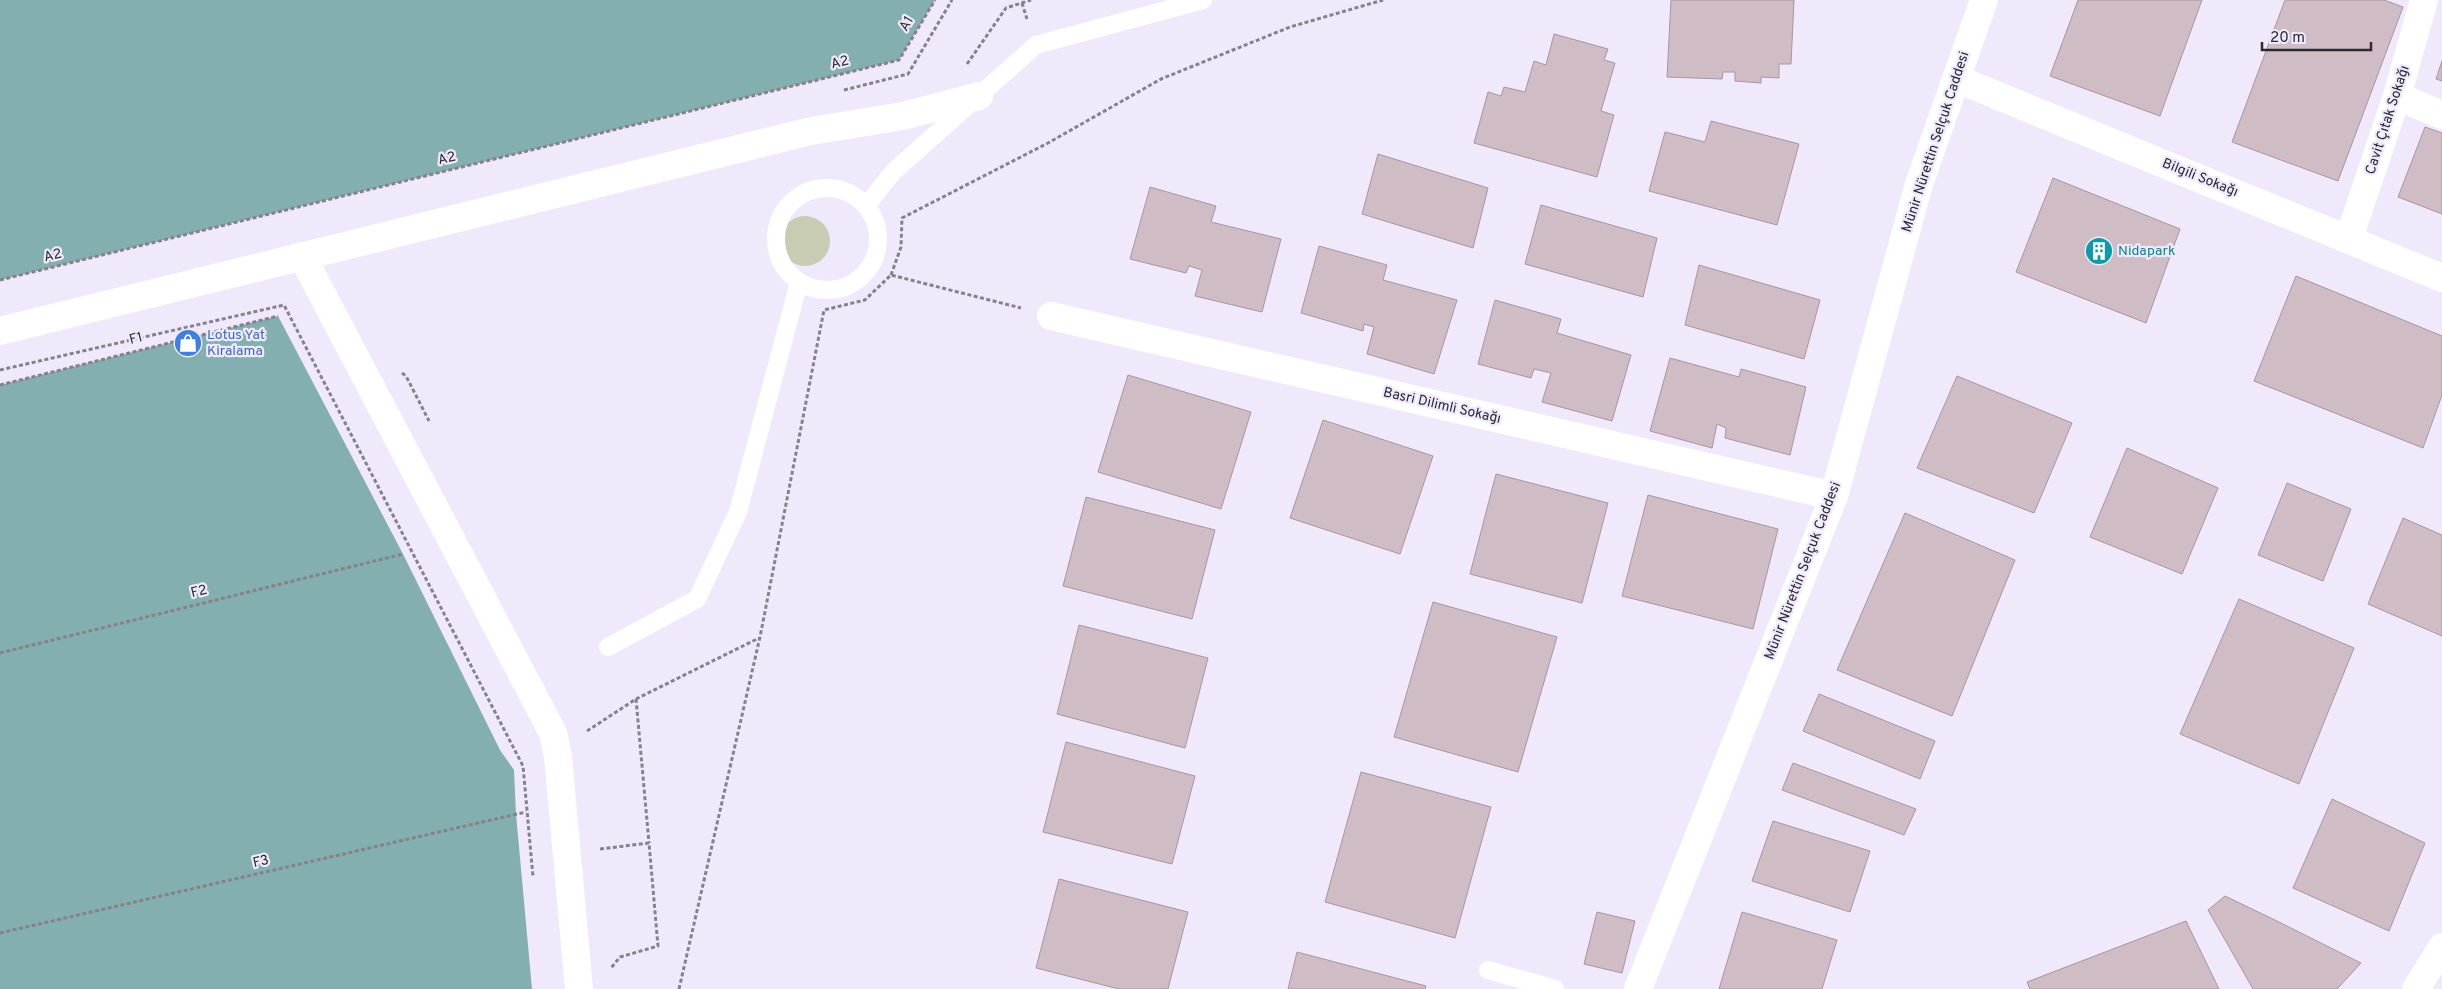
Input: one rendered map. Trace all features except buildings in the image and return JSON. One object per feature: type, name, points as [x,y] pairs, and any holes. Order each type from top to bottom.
[{"type":"street","name":"Münir Nürettin Selçuk Caddesi","points":[[1638,989],[1834,496],[1919,184],[1984,0]]},
{"type":"street","name":"Cavit Çıtak Sokağı","points":[[2348,238],[2396,96],[2424,0]]},
{"type":"street","name":"Bilgili Sokağı","points":[[1957,79],[2442,278]]},
{"type":"street","points":[[0,331],[810,131],[903,116],[979,96]]},
{"type":"street","points":[[2396,96],[2442,115]]},
{"type":"street","points":[[302,256],[553,733],[558,756],[579,989]]},
{"type":"street","name":"Basri Dilimli Sokağı","points":[[1051,316],[1834,496]]},
{"type":"street","points":[[2416,989],[2442,947]]},
{"type":"lane","points":[[866,206],[893,172],[1036,46],[1204,0]]},
{"type":"lane","points":[[831,188],[853,195],[866,206],[874,220],[878,235],[877,252],[870,266],[860,278],[846,286],[830,290],[814,288],[799,282],[787,271],[779,256],[776,240],[779,223],[787,208],[799,196],[814,190],[831,188]]},
{"type":"lane","points":[[608,647],[697,599],[738,512],[799,282]]},
{"type":"lane","points":[[1488,970],[1555,989]]},
{"type":"path","name":"A1","points":[[899,60],[935,0]]},
{"type":"path","points":[[936,108],[1006,8],[1031,0]]},
{"type":"path","points":[[679,989],[760,638],[824,310],[865,300],[891,275],[901,247],[902,218],[1048,143],[1161,78],[1290,27],[1383,0]]},
{"type":"path","name":"A2","points":[[0,280],[899,60]]},
{"type":"path","points":[[891,275],[1051,316]]},
{"type":"path","points":[[0,370],[284,304],[523,766],[534,880]]},
{"type":"path","name":"F1","points":[[0,385],[278,316]]},
{"type":"path","name":"F2","points":[[0,653],[403,554]]},
{"type":"path","points":[[578,736],[636,699],[760,638]]},
{"type":"path","points":[[609,970],[620,957],[658,946],[636,699]]},
{"type":"path","name":"F3","points":[[0,933],[526,812]]},
{"type":"path","points":[[591,850],[649,843]]},
{"type":"shaded area","points":[[0,0],[935,0],[899,60],[0,280]]},
{"type":"shaded area","points":[[805,216],[814,218],[825,227],[830,241],[828,250],[819,261],[805,266],[796,264],[785,255],[780,241],[782,232],[791,221]]},
{"type":"shaded area","points":[[278,316],[403,554],[500,750],[514,770],[516,814],[532,989],[0,989],[0,385]]},
{"type":"place","name":"Nidapark","points":[[2099,251]]},
{"type":"place","name":"Lotus Yat Kiralama","points":[[188,343]]}]
